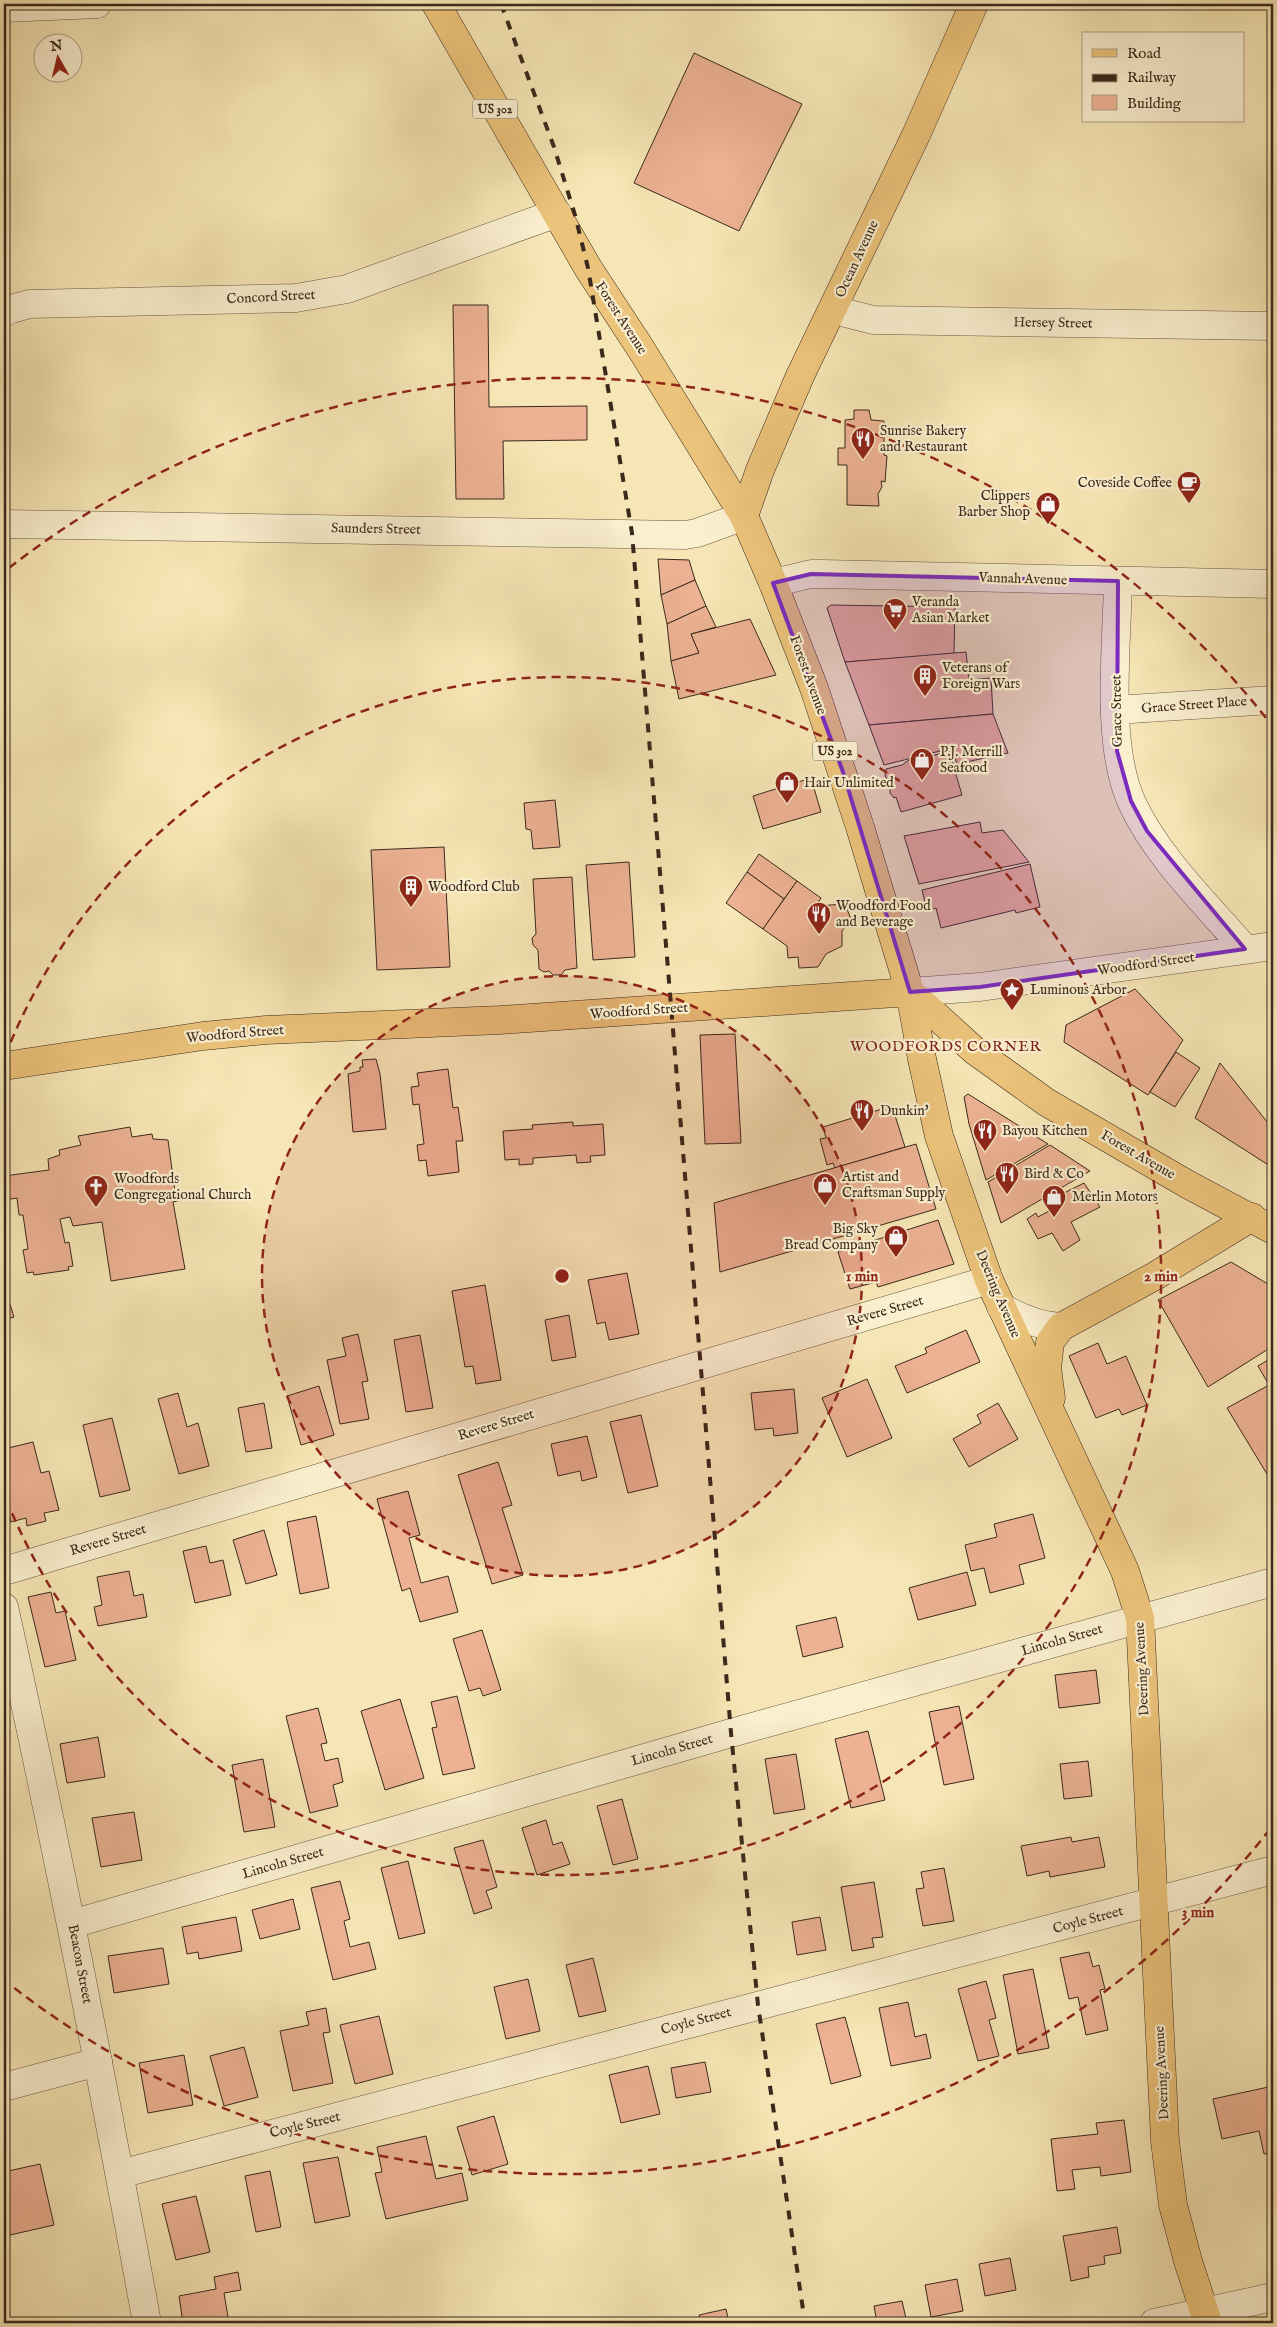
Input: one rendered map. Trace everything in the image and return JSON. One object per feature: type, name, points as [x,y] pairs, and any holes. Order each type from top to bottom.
[{"type":"main road","name":"Forest Avenue","points":[[436,4],[588,268],[642,349],[744,516],[773,583],[814,688],[843,772],[910,992],[975,1051],[1046,1102],[1187,1184],[1263,1223]]},
{"type":"main road","name":"Ocean Avenue","points":[[744,516],[760,470],[800,376],[834,310],[916,135],[974,4]]},
{"type":"main road","name":"Woodford Street","points":[[4,1066],[185,1039],[266,1030],[530,1019],[910,992]]},
{"type":"main road","name":"Deering Avenue","points":[[910,992],[939,1136],[989,1280],[1125,1571],[1140,1618],[1166,2150],[1174,2205],[1188,2261],[1207,2318]]},
{"type":"main road","points":[[1054,1416],[1047,1368],[1050,1342],[1061,1327],[1155,1276],[1263,1223]]},
{"type":"street","points":[[4,8],[97,4]]},
{"type":"street","name":"Concord Street","points":[[4,314],[8,310],[29,304],[296,298],[322,295],[347,289],[557,213]]},
{"type":"street","name":"Hersey Street","points":[[834,310],[873,320],[1273,326]]},
{"type":"street","name":"Saunders Street","points":[[4,524],[685,534],[697,533],[744,516]]},
{"type":"street","name":"Vannah Avenue","points":[[773,583],[811,574],[822,574],[1273,584]]},
{"type":"street","name":"Grace Street","points":[[1118,581],[1115,710],[1117,751],[1131,801],[1147,831],[1245,949]]},
{"type":"street","name":"Grace Street Place","points":[[1115,710],[1273,700]]},
{"type":"street","name":"Woodford Street","points":[[910,992],[980,987],[1273,946]]},
{"type":"street","name":"Revere Street","points":[[4,1571],[989,1280]]},
{"type":"street","points":[[1001,1307],[1016,1316],[1045,1326],[1061,1327]]},
{"type":"street","name":"Lincoln Street","points":[[72,1924],[721,1736],[928,1680],[1140,1618],[1273,1582]]},
{"type":"street","name":"Beacon Street","points":[[4,1607],[72,1924],[147,2323]]},
{"type":"street","name":"Coyle Street","points":[[120,2174],[1273,1870]]},
{"type":"street","points":[[4,2086],[98,2062]]},
{"type":"street","points":[[1154,2323],[1207,2318],[1273,2297]]},
{"type":"highlighted area","points":[[811,574],[1118,581],[1117,751],[1131,801],[1147,831],[1245,949],[980,987],[910,992],[843,772],[773,583]]},
{"type":"building","points":[[694,53],[802,104],[739,231],[634,183]]},
{"type":"building","points":[[453,305],[488,305],[489,407],[587,406],[587,440],[503,441],[504,499],[456,499]]},
{"type":"building","name":"Sunrise Bakery and Restaurant","points":[[854,410],[869,410],[871,420],[884,421],[884,455],[887,456],[885,482],[881,481],[882,487],[878,494],[879,506],[847,505],[847,465],[838,465],[838,448],[845,448],[845,420],[854,419]]},
{"type":"building","points":[[658,559],[689,560],[695,580],[661,595]]},
{"type":"building","points":[[695,580],[706,606],[667,624],[661,595]]},
{"type":"building","name":"Veranda Asian Market","points":[[831,605],[955,607],[954,654],[845,662],[827,608]]},
{"type":"building","points":[[706,606],[716,627],[691,634],[699,653],[671,661],[667,624]]},
{"type":"building","points":[[750,619],[776,675],[679,699],[671,661],[699,653],[691,634]]},
{"type":"building","name":"Veterans of Foreign Wars","points":[[966,652],[969,680],[991,678],[993,714],[869,725],[845,662]]},
{"type":"building","points":[[993,714],[1008,753],[957,764],[952,748],[884,765],[869,725]]},
{"type":"building","name":"P.J. Merrill Seafood","points":[[949,751],[962,795],[901,812],[896,797],[894,798],[890,793],[890,785],[885,776],[886,769],[902,765],[909,760],[914,761]]},
{"type":"building","name":"Hair Unlimited","points":[[811,778],[821,812],[763,829],[753,796]]},
{"type":"building","points":[[555,800],[560,847],[533,849],[531,830],[526,829],[524,803]]},
{"type":"building","points":[[980,822],[982,833],[1003,830],[1029,862],[919,884],[904,836]]},
{"type":"building","name":"Woodford Club","points":[[444,847],[450,967],[377,970],[371,850]]},
{"type":"building","points":[[759,854],[797,881],[784,899],[747,872]]},
{"type":"building","points":[[629,862],[635,957],[593,960],[586,865]]},
{"type":"building","points":[[1030,864],[1040,907],[1016,913],[1015,910],[941,928],[936,908],[927,911],[922,890]]},
{"type":"building","points":[[747,872],[784,899],[763,929],[726,903]]},
{"type":"building","points":[[572,877],[577,968],[565,970],[561,975],[553,975],[549,971],[544,972],[539,969],[538,950],[533,945],[532,938],[536,934],[533,879]]},
{"type":"building","points":[[797,881],[821,898],[816,906],[845,904],[851,919],[842,931],[842,946],[826,954],[818,967],[799,968],[798,957],[788,958],[787,946],[763,929]]},
{"type":"building","points":[[1135,989],[1183,1040],[1148,1095],[1064,1042],[1066,1025]]},
{"type":"building","points":[[735,1034],[741,1143],[705,1144],[700,1035]]},
{"type":"building","points":[[1176,1052],[1200,1068],[1175,1107],[1150,1092]]},
{"type":"building","points":[[376,1059],[380,1074],[386,1129],[353,1132],[348,1074],[360,1071],[360,1067],[363,1067],[362,1060]]},
{"type":"building","points":[[1220,1063],[1273,1127],[1273,1168],[1195,1118]]},
{"type":"building","points":[[448,1069],[453,1108],[458,1107],[463,1141],[456,1141],[459,1172],[428,1176],[426,1160],[419,1161],[417,1145],[424,1144],[419,1104],[413,1105],[411,1087],[419,1086],[417,1073]]},
{"type":"building","points":[[968,1094],[1048,1144],[986,1180],[969,1124],[964,1097]]},
{"type":"building","name":"Dunkin'","points":[[892,1106],[905,1147],[835,1168],[833,1163],[827,1165],[820,1139],[826,1138],[823,1127]]},
{"type":"building","points":[[573,1122],[573,1126],[603,1124],[605,1155],[590,1156],[591,1162],[577,1163],[576,1155],[533,1158],[533,1164],[519,1165],[519,1159],[505,1160],[503,1131],[533,1129],[532,1125]]},
{"type":"building","name":"Woodfords Congregational Church","points":[[130,1127],[132,1137],[152,1134],[153,1139],[168,1140],[175,1192],[180,1190],[182,1200],[173,1202],[185,1269],[111,1281],[102,1222],[73,1226],[70,1217],[60,1219],[65,1243],[69,1242],[73,1266],[68,1267],[69,1270],[34,1275],[33,1272],[27,1273],[23,1250],[28,1249],[23,1215],[19,1215],[17,1198],[4,1200],[4,1176],[49,1170],[48,1159],[60,1155],[59,1150],[81,1145],[78,1136]]},
{"type":"building","name":"Artist and Craftsman Supply","points":[[916,1144],[936,1209],[720,1272],[714,1203]]},
{"type":"building","points":[[1050,1145],[1090,1171],[1001,1223],[988,1182]]},
{"type":"building","name":"Merlin Motors","points":[[1084,1183],[1100,1207],[1071,1222],[1080,1240],[1063,1251],[1052,1233],[1038,1239],[1027,1219],[1036,1213],[1038,1217],[1062,1204],[1058,1196]]},
{"type":"building","name":"Big Sky Bread Company","points":[[938,1220],[954,1264],[878,1287],[876,1282],[850,1289],[838,1252]]},
{"type":"building","points":[[1231,1262],[1273,1287],[1273,1346],[1208,1387],[1158,1300]]},
{"type":"building","points":[[627,1273],[639,1334],[609,1340],[605,1322],[597,1324],[588,1280]]},
{"type":"building","points":[[4,1285],[14,1317],[4,1320]]},
{"type":"building","points":[[485,1285],[501,1380],[476,1384],[473,1366],[465,1367],[452,1291]]},
{"type":"building","points":[[569,1315],[576,1357],[552,1361],[545,1320]]},
{"type":"building","points":[[966,1330],[980,1362],[907,1393],[895,1366],[927,1353],[925,1348]]},
{"type":"building","points":[[358,1334],[368,1381],[362,1382],[369,1419],[340,1424],[327,1360],[346,1356],[342,1338]]},
{"type":"building","points":[[420,1335],[433,1408],[406,1412],[394,1340]]},
{"type":"building","points":[[1098,1343],[1107,1364],[1126,1356],[1147,1405],[1122,1415],[1119,1409],[1096,1418],[1069,1356]]},
{"type":"building","points":[[1273,1357],[1273,1484],[1227,1408],[1269,1385],[1258,1366]]},
{"type":"building","points":[[867,1379],[892,1438],[847,1457],[822,1398]]},
{"type":"building","points":[[319,1386],[334,1435],[301,1445],[287,1396]]},
{"type":"building","points":[[794,1389],[798,1433],[774,1436],[773,1428],[755,1430],[751,1393]]},
{"type":"building","points":[[178,1393],[187,1427],[198,1423],[209,1466],[179,1474],[158,1399]]},
{"type":"building","points":[[264,1403],[272,1448],[246,1452],[238,1408]]},
{"type":"building","points":[[998,1403],[1018,1439],[969,1467],[953,1439],[981,1423],[977,1415]]},
{"type":"building","points":[[641,1415],[658,1486],[628,1493],[610,1422]]},
{"type":"building","points":[[112,1418],[130,1490],[100,1497],[83,1425]]},
{"type":"building","points":[[587,1436],[597,1477],[582,1481],[580,1471],[558,1476],[551,1444]]},
{"type":"building","points":[[33,1442],[41,1473],[49,1471],[59,1510],[44,1513],[46,1521],[27,1526],[26,1518],[11,1522],[4,1495],[4,1449]]},
{"type":"building","points":[[498,1462],[512,1505],[502,1508],[523,1575],[492,1584],[458,1475]]},
{"type":"building","points":[[408,1491],[420,1535],[409,1538],[421,1583],[448,1576],[458,1612],[420,1622],[410,1588],[402,1591],[377,1499]]},
{"type":"building","points":[[1033,1514],[1045,1558],[1019,1565],[1024,1584],[990,1593],[984,1568],[971,1571],[965,1545],[997,1537],[994,1524]]},
{"type":"building","points":[[316,1516],[329,1588],[300,1594],[287,1522]]},
{"type":"building","points":[[264,1530],[277,1575],[246,1584],[233,1540]]},
{"type":"building","points":[[206,1546],[210,1563],[223,1560],[231,1595],[195,1603],[183,1551]]},
{"type":"building","points":[[129,1571],[134,1596],[143,1594],[147,1617],[98,1626],[94,1607],[102,1605],[97,1577]]},
{"type":"building","points":[[967,1572],[976,1605],[918,1620],[909,1588]]},
{"type":"building","points":[[51,1592],[56,1613],[65,1611],[76,1660],[45,1667],[28,1597]]},
{"type":"building","points":[[836,1617],[843,1647],[803,1657],[796,1626]]},
{"type":"building","points":[[482,1630],[501,1690],[483,1696],[480,1688],[469,1691],[453,1639]]},
{"type":"building","points":[[1096,1670],[1100,1703],[1059,1708],[1055,1675]]},
{"type":"building","points":[[457,1696],[475,1768],[443,1775],[432,1728],[437,1727],[431,1702]]},
{"type":"building","points":[[400,1699],[424,1778],[385,1790],[361,1711]]},
{"type":"building","points":[[959,1706],[974,1779],[944,1785],[929,1712]]},
{"type":"building","points":[[318,1708],[327,1743],[321,1744],[325,1761],[338,1758],[343,1782],[333,1785],[338,1806],[310,1813],[286,1716]]},
{"type":"building","points":[[868,1731],[885,1800],[851,1808],[835,1739]]},
{"type":"building","points":[[98,1737],[105,1777],[67,1783],[60,1744]]},
{"type":"building","points":[[796,1754],[805,1809],[774,1814],[765,1759]]},
{"type":"building","points":[[263,1759],[275,1827],[244,1832],[232,1765]]},
{"type":"building","points":[[1088,1761],[1092,1796],[1064,1799],[1060,1764]]},
{"type":"building","points":[[622,1799],[638,1859],[613,1865],[597,1806]]},
{"type":"building","points":[[134,1812],[142,1860],[101,1867],[92,1818]]},
{"type":"building","points":[[546,1820],[553,1845],[562,1842],[570,1864],[537,1875],[522,1828]]},
{"type":"building","points":[[1071,1837],[1072,1842],[1099,1837],[1105,1867],[1050,1877],[1049,1871],[1027,1876],[1021,1846]]},
{"type":"building","points":[[483,1840],[497,1887],[486,1891],[492,1908],[474,1914],[454,1848]]},
{"type":"building","points":[[408,1861],[425,1933],[399,1939],[381,1868]]},
{"type":"building","points":[[944,1868],[954,1921],[923,1926],[916,1889],[924,1888],[921,1872]]},
{"type":"building","points":[[340,1881],[350,1919],[344,1921],[350,1947],[369,1942],[376,1969],[333,1980],[311,1888]]},
{"type":"building","points":[[874,1882],[883,1937],[872,1938],[874,1947],[852,1951],[841,1887]]},
{"type":"building","points":[[293,1899],[300,1929],[260,1939],[252,1910]]},
{"type":"building","points":[[236,1917],[242,1951],[199,1959],[198,1952],[187,1954],[182,1927]]},
{"type":"building","points":[[820,1917],[826,1950],[797,1955],[792,1922]]},
{"type":"building","points":[[163,1948],[169,1984],[114,1993],[108,1956]]},
{"type":"building","points":[[1089,1952],[1093,1967],[1099,1965],[1105,1989],[1100,1990],[1108,2030],[1086,2035],[1078,1997],[1069,1999],[1060,1958]]},
{"type":"building","points":[[593,1958],[606,2011],[579,2017],[566,1965]]},
{"type":"building","points":[[1033,1969],[1049,2048],[1018,2054],[1003,1975]]},
{"type":"building","points":[[528,1979],[540,2031],[506,2039],[494,1987]]},
{"type":"building","points":[[986,1981],[996,2018],[989,2020],[999,2056],[978,2061],[958,1989]]},
{"type":"building","points":[[908,2002],[915,2037],[926,2034],[931,2058],[891,2066],[879,2008]]},
{"type":"building","points":[[326,2008],[330,2032],[323,2033],[333,2083],[293,2091],[280,2031],[309,2025],[306,2012]]},
{"type":"building","points":[[379,2016],[393,2074],[355,2084],[340,2025]]},
{"type":"building","points":[[845,2017],[861,2076],[831,2084],[816,2024]]},
{"type":"building","points":[[244,2047],[258,2097],[224,2106],[210,2056]]},
{"type":"building","points":[[184,2055],[193,2105],[148,2113],[139,2063]]},
{"type":"building","points":[[705,2062],[711,2092],[676,2098],[671,2068]]},
{"type":"building","points":[[648,2066],[660,2114],[621,2123],[609,2075]]},
{"type":"building","points":[[1273,2086],[1273,2152],[1264,2154],[1259,2131],[1222,2139],[1213,2099]]},
{"type":"building","points":[[494,2116],[508,2164],[472,2175],[457,2127]]},
{"type":"building","points":[[1124,2120],[1131,2172],[1101,2176],[1100,2167],[1072,2170],[1075,2189],[1057,2191],[1051,2139],[1098,2134],[1096,2123]]},
{"type":"building","points":[[426,2136],[436,2179],[462,2173],[468,2200],[386,2219],[375,2173],[382,2172],[377,2147]]},
{"type":"building","points":[[338,2157],[350,2216],[315,2223],[303,2163]]},
{"type":"building","points":[[40,2164],[54,2225],[10,2235],[4,2210],[4,2172]]},
{"type":"building","points":[[270,2171],[281,2227],[256,2232],[245,2176]]},
{"type":"building","points":[[196,2196],[210,2252],[176,2260],[162,2204]]},
{"type":"building","points":[[1117,2227],[1121,2253],[1104,2256],[1105,2264],[1088,2267],[1089,2277],[1071,2281],[1063,2236]]},
{"type":"building","points":[[1010,2258],[1016,2290],[985,2296],[979,2264]]},
{"type":"building","points":[[238,2272],[241,2290],[224,2293],[229,2323],[183,2323],[179,2296],[216,2289],[214,2277]]},
{"type":"building","points":[[957,2279],[963,2311],[931,2317],[925,2285]]},
{"type":"building","points":[[902,2301],[907,2323],[877,2323],[874,2306]]},
{"type":"building","points":[[726,2309],[729,2323],[701,2323],[699,2315]]},
{"type":"railway","points":[[501,4],[554,147],[575,215],[588,268],[632,533],[731,1733],[758,2005],[805,2323]]},
{"type":"place","name":"Sunrise Bakery and Restaurant","points":[[863,460]]},
{"type":"place","name":"Coveside Coffee","points":[[1189,504]]},
{"type":"place","name":"Clippers Barber Shop","points":[[1048,525]]},
{"type":"place","name":"Veranda Asian Market","points":[[895,631]]},
{"type":"place","name":"Veterans of Foreign Wars","points":[[925,697]]},
{"type":"place","name":"P.J. Merrill Seafood","points":[[922,781]]},
{"type":"place","name":"Hair Unlimited","points":[[787,804]]},
{"type":"place","name":"Woodford Club","points":[[411,908]]},
{"type":"place","name":"Woodford Food and Beverage","points":[[819,935]]},
{"type":"place","name":"Luminous Arbor","points":[[1012,1011]]},
{"type":"place","name":"Dunkin'","points":[[862,1132]]},
{"type":"place","name":"Bayou Kitchen","points":[[985,1152]]},
{"type":"place","name":"Bird & Co","points":[[1007,1195]]},
{"type":"place","name":"Artist and Craftsman Supply","points":[[825,1206]]},
{"type":"place","name":"Woodfords Congregational Church","points":[[96,1208]]},
{"type":"place","name":"Merlin Motors","points":[[1054,1218]]},
{"type":"place","name":"Big Sky Bread Company","points":[[896,1258]]},
{"type":"district","name":"WOODFORDS CORNER","points":[[946,1046]]}]
